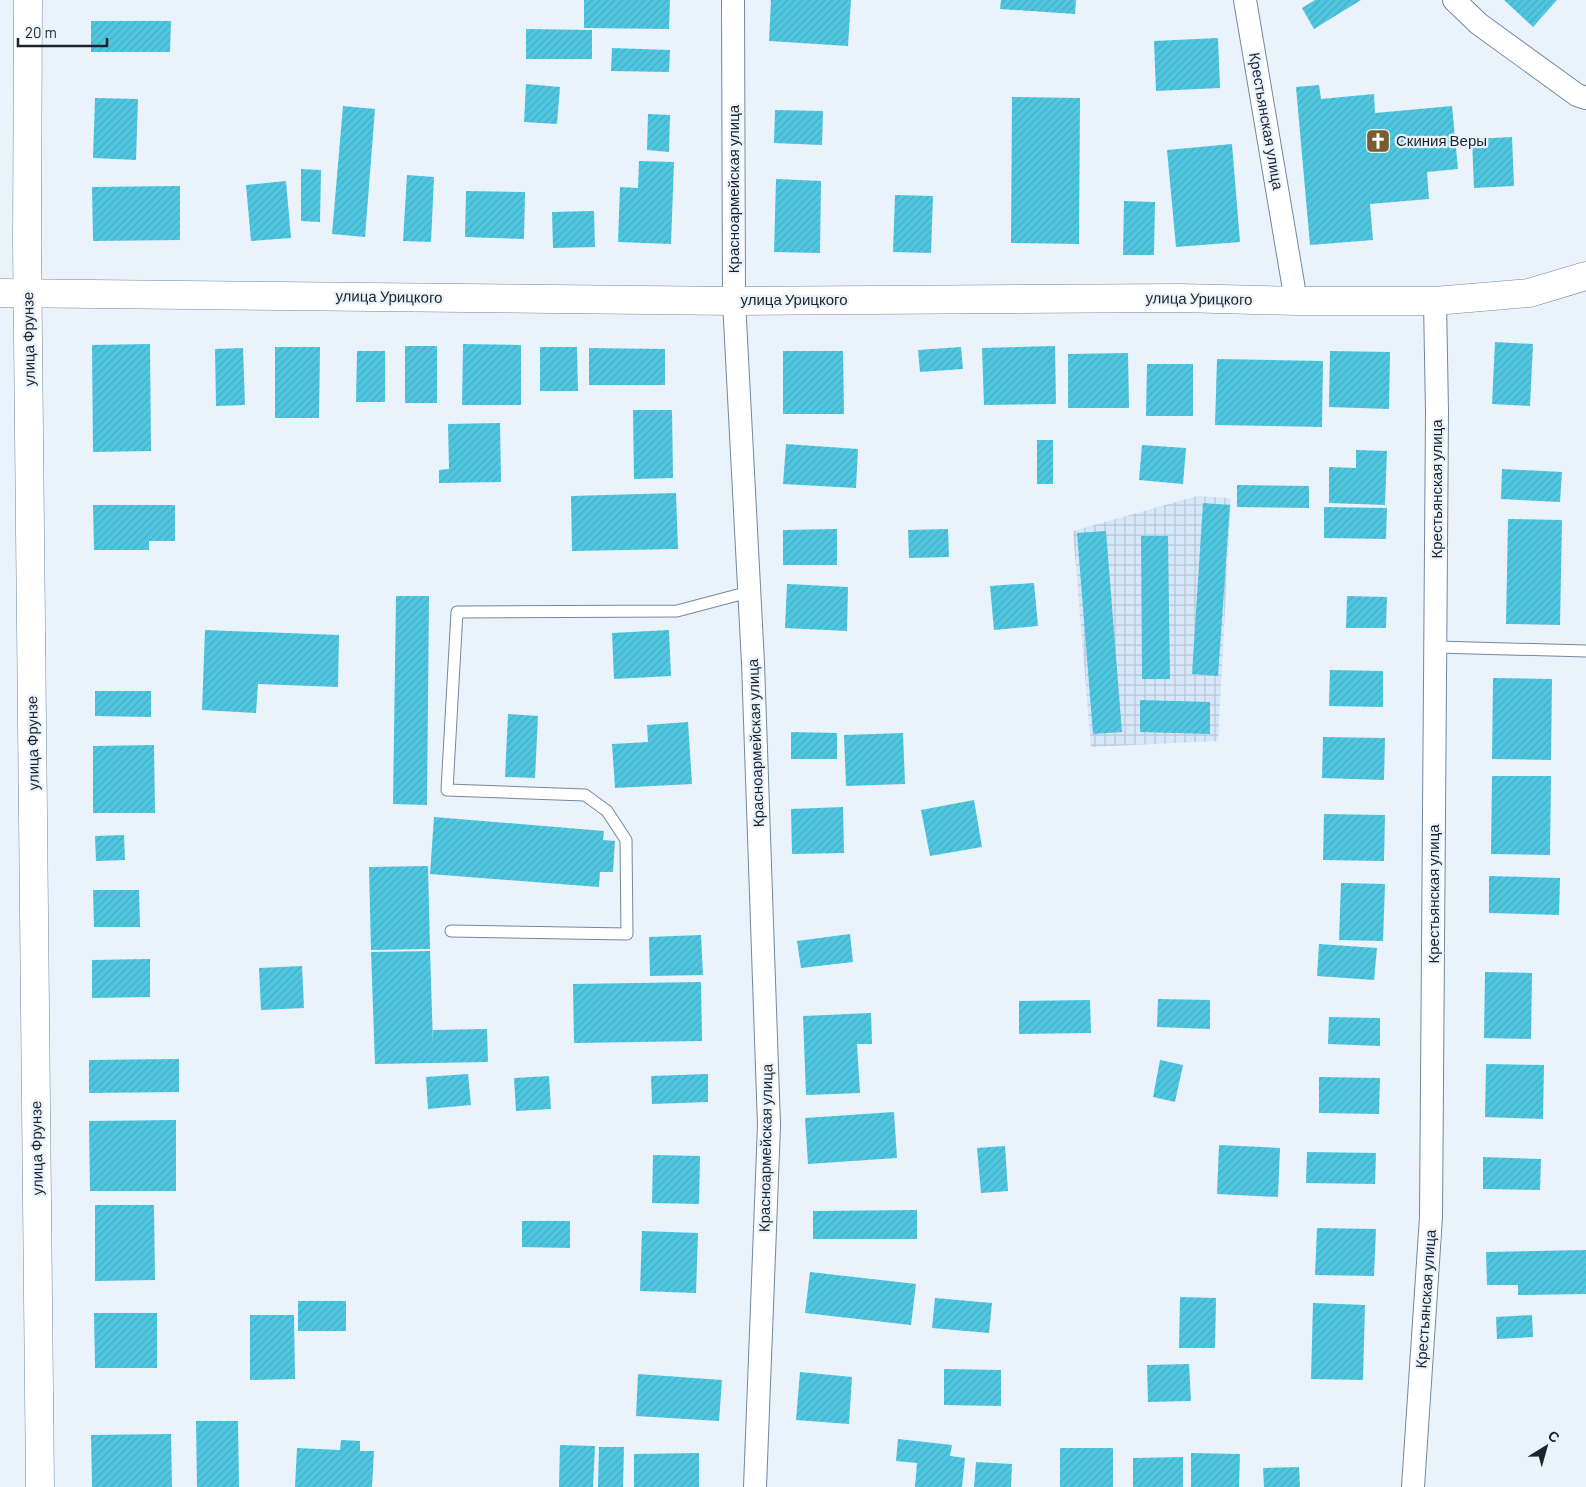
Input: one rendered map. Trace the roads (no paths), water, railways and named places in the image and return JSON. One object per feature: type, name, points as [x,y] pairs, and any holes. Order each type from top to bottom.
[{"type":"main road","name":"улица Фрунзе","points":[[28,0],[28,293],[40,1487]]},
{"type":"main road","name":"улица Урицкого","points":[[0,293],[734,301],[1180,298],[1296,301],[1434,301],[1529,293],[1586,276]]},
{"type":"street","name":"Красноармейская улица","points":[[733,0],[734,301],[749,592],[770,1125],[755,1487]]},
{"type":"street","name":"Крестьянская улица","points":[[1246,0],[1296,301]]},
{"type":"street","points":[[1454,0],[1479,24],[1577,95],[1586,98]]},
{"type":"street","name":"Крестьянская улица","points":[[1414,1487],[1431,1217],[1437,412],[1434,301]]},
{"type":"lane","points":[[451,931],[627,934],[626,840],[607,812],[600,806],[585,795],[446,790],[456,612],[677,611],[749,592]]},
{"type":"lane","points":[[1436,646],[1586,651]]},
{"type":"place","name":"Скиния Веры","points":[[1378,141]]}]
